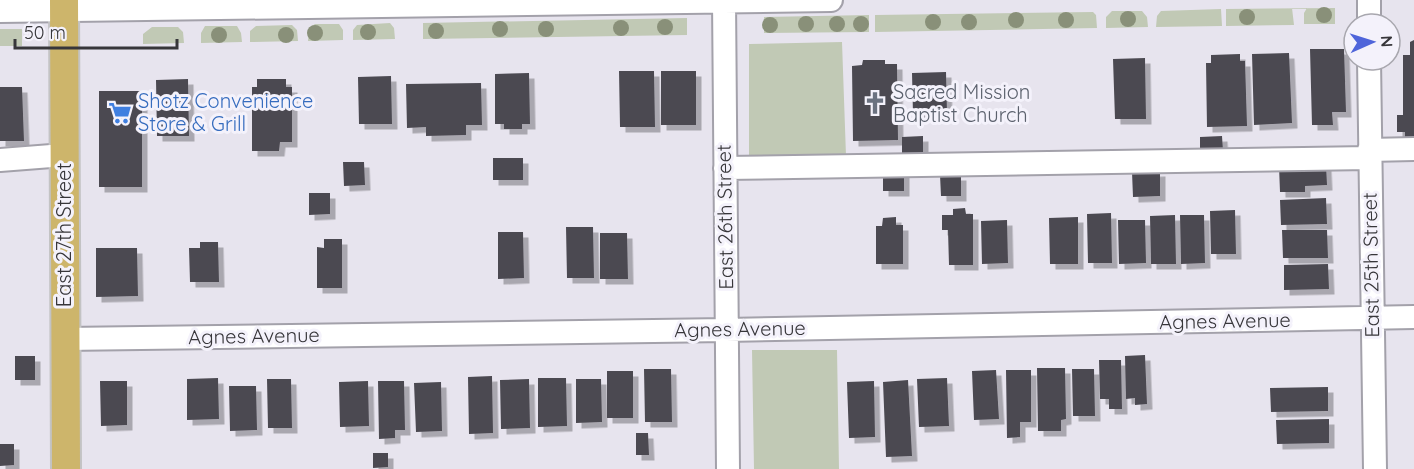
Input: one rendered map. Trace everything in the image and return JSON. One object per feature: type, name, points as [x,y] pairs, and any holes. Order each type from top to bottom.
[{"type":"main road","name":"East 27th Street","points":[[64,5],[66,469]]},
{"type":"street","points":[[0,12],[64,5],[831,0]]},
{"type":"street","name":"East 26th Street","points":[[724,1],[728,469]]},
{"type":"street","name":"East 25th Street","points":[[1369,72],[1375,469]]},
{"type":"street","points":[[725,168],[1369,154],[1414,149]]},
{"type":"street","points":[[0,160],[64,155]]},
{"type":"street","name":"Agnes Avenue","points":[[65,339],[1414,317]]},
{"type":"green space","points":[[1292,8],[1294,25],[1226,26],[1226,9]]},
{"type":"green space","points":[[1307,8],[1335,8],[1335,24],[1304,24],[1304,13]]},
{"type":"green space","points":[[1221,9],[1222,26],[1156,27],[1157,16],[1161,11]]},
{"type":"green space","points":[[1112,11],[1142,11],[1147,17],[1148,27],[1106,28],[1106,17]]},
{"type":"green space","points":[[1093,12],[1096,15],[1097,28],[875,32],[875,15]]},
{"type":"green space","points":[[869,15],[869,32],[764,33],[764,17]]},
{"type":"green space","points":[[687,18],[687,35],[423,39],[423,23]]},
{"type":"green space","points":[[390,23],[394,28],[395,39],[353,40],[353,30],[357,25]]},
{"type":"green space","points":[[315,24],[339,24],[343,30],[343,40],[308,41],[309,28]]},
{"type":"green space","points":[[292,25],[297,30],[298,41],[250,42],[250,31],[256,26]]},
{"type":"green space","points":[[205,26],[237,26],[242,42],[201,43],[201,33]]},
{"type":"green space","points":[[152,27],[178,27],[183,32],[184,43],[143,44],[143,34]]},
{"type":"green space","points":[[0,29],[22,29],[22,46],[0,46]]},
{"type":"green space","points":[[842,42],[846,156],[749,157],[749,44]]},
{"type":"green space","points":[[752,350],[837,350],[839,469],[754,469]]},
{"type":"building","points":[[1414,40],[1414,143],[1405,143],[1405,132],[1397,132],[1397,115],[1403,115],[1403,55],[1410,55],[1410,42]]},
{"type":"building","points":[[1310,49],[1342,49],[1346,112],[1332,112],[1333,125],[1312,125]]},
{"type":"building","points":[[1289,53],[1292,123],[1254,125],[1252,54]]},
{"type":"building","points":[[1240,54],[1240,61],[1245,61],[1247,126],[1207,127],[1206,63],[1211,63],[1211,55]]},
{"type":"building","points":[[1145,58],[1146,119],[1115,119],[1113,59]]},
{"type":"building","name":"Sacred Mission Baptist Church","points":[[863,60],[885,60],[885,64],[897,64],[898,140],[853,141],[852,66],[862,65]]},
{"type":"building","points":[[619,71],[654,71],[655,127],[620,127]]},
{"type":"building","points":[[661,71],[696,71],[696,125],[661,125]]},
{"type":"building","points":[[946,72],[947,113],[913,114],[912,73]]},
{"type":"building","points":[[529,73],[530,124],[522,124],[522,129],[504,129],[504,124],[495,124],[495,74]]},
{"type":"building","points":[[391,76],[392,124],[359,124],[358,77]]},
{"type":"building","points":[[188,79],[189,136],[157,136],[156,80]]},
{"type":"building","points":[[257,79],[286,79],[286,87],[292,87],[292,142],[280,142],[279,151],[252,151],[252,87],[257,87]]},
{"type":"building","points":[[481,83],[482,125],[466,125],[466,135],[426,136],[426,127],[407,128],[406,84]]},
{"type":"building","points":[[0,87],[22,87],[24,141],[0,141]]},
{"type":"building","points":[[99,91],[142,91],[142,187],[99,187]]},
{"type":"building","points":[[923,136],[923,155],[902,155],[902,137]]},
{"type":"building","points":[[1222,136],[1223,151],[1200,152],[1200,137]]},
{"type":"building","points":[[493,158],[523,158],[523,180],[493,180]]},
{"type":"building","points":[[343,162],[364,162],[365,185],[344,186]]},
{"type":"building","points":[[1326,165],[1327,185],[1305,186],[1305,192],[1280,192],[1279,166]]},
{"type":"building","points":[[1160,171],[1160,196],[1133,197],[1132,172]]},
{"type":"building","points":[[883,172],[904,172],[904,191],[883,191]]},
{"type":"building","points":[[940,175],[961,175],[961,196],[941,196]]},
{"type":"building","points":[[309,193],[330,193],[330,214],[309,215]]},
{"type":"building","points":[[1326,198],[1327,224],[1281,225],[1280,200]]},
{"type":"building","points":[[965,208],[966,214],[973,214],[973,265],[949,265],[948,230],[942,230],[942,215],[953,215],[953,209]]},
{"type":"building","points":[[1235,210],[1236,254],[1211,254],[1210,211]]},
{"type":"building","points":[[1111,213],[1112,263],[1088,263],[1087,214]]},
{"type":"building","points":[[1175,215],[1176,264],[1151,264],[1150,216]]},
{"type":"building","points":[[1180,215],[1204,215],[1205,263],[1181,264]]},
{"type":"building","points":[[896,217],[896,225],[903,225],[903,264],[876,264],[876,226],[882,226],[883,218]]},
{"type":"building","points":[[1078,217],[1078,264],[1050,264],[1049,218]]},
{"type":"building","points":[[1007,220],[1008,263],[982,264],[981,221]]},
{"type":"building","points":[[1118,220],[1145,220],[1146,263],[1119,264]]},
{"type":"building","points":[[566,227],[593,227],[594,278],[567,278]]},
{"type":"building","points":[[1282,230],[1327,230],[1328,258],[1283,258]]},
{"type":"building","points":[[498,232],[523,232],[524,278],[498,279]]},
{"type":"building","points":[[600,233],[627,233],[628,279],[600,279]]},
{"type":"building","points":[[324,239],[342,239],[342,288],[317,288],[317,247],[324,248]]},
{"type":"building","points":[[200,242],[218,242],[219,282],[190,282],[189,248],[200,248]]},
{"type":"building","points":[[96,248],[137,248],[138,296],[96,297]]},
{"type":"building","points":[[1328,264],[1329,289],[1284,290],[1284,265]]},
{"type":"building","points":[[1145,355],[1147,404],[1135,405],[1135,398],[1126,399],[1125,356]]},
{"type":"building","points":[[15,356],[35,356],[35,380],[15,380]]},
{"type":"building","points":[[1099,360],[1121,360],[1122,409],[1109,409],[1109,399],[1100,399]]},
{"type":"building","points":[[1037,368],[1065,368],[1066,419],[1061,420],[1061,431],[1038,431]]},
{"type":"building","points":[[644,369],[671,369],[672,422],[645,422]]},
{"type":"building","points":[[1072,369],[1094,369],[1095,416],[1073,416]]},
{"type":"building","points":[[996,370],[999,419],[974,420],[972,371]]},
{"type":"building","points":[[1006,370],[1031,370],[1031,422],[1020,422],[1020,437],[1007,438]]},
{"type":"building","points":[[607,371],[633,371],[633,418],[607,418]]},
{"type":"building","points":[[492,376],[493,433],[469,434],[468,377]]},
{"type":"building","points":[[218,378],[219,419],[187,420],[187,379]]},
{"type":"building","points":[[538,378],[566,378],[567,426],[538,427]]},
{"type":"building","points":[[947,378],[949,426],[919,427],[917,379]]},
{"type":"building","points":[[267,379],[291,379],[292,428],[268,428]]},
{"type":"building","points":[[529,379],[530,428],[501,429],[500,380]]},
{"type":"building","points":[[576,379],[601,379],[602,422],[576,423]]},
{"type":"building","points":[[908,380],[912,456],[886,457],[883,382]]},
{"type":"building","points":[[100,381],[127,381],[127,425],[101,426]]},
{"type":"building","points":[[368,381],[369,426],[340,427],[339,382]]},
{"type":"building","points":[[378,381],[404,381],[405,430],[395,430],[395,438],[379,439]]},
{"type":"building","points":[[874,381],[875,437],[849,438],[847,382]]},
{"type":"building","points":[[441,382],[442,431],[416,432],[414,383]]},
{"type":"building","points":[[229,386],[256,386],[257,430],[230,431]]},
{"type":"building","points":[[1328,387],[1328,411],[1271,412],[1270,388]]},
{"type":"building","points":[[1329,419],[1329,443],[1277,444],[1276,420]]},
{"type":"building","points":[[636,433],[648,433],[649,455],[636,455]]},
{"type":"building","points":[[0,444],[14,444],[14,465],[0,466]]},
{"type":"building","points":[[373,453],[388,453],[388,467],[373,468]]},
{"type":"place","name":"Sacred Mission Baptist Church","points":[[875,103]]},
{"type":"place","name":"Shotz Convenience Store & Grill","points":[[120,113]]}]
